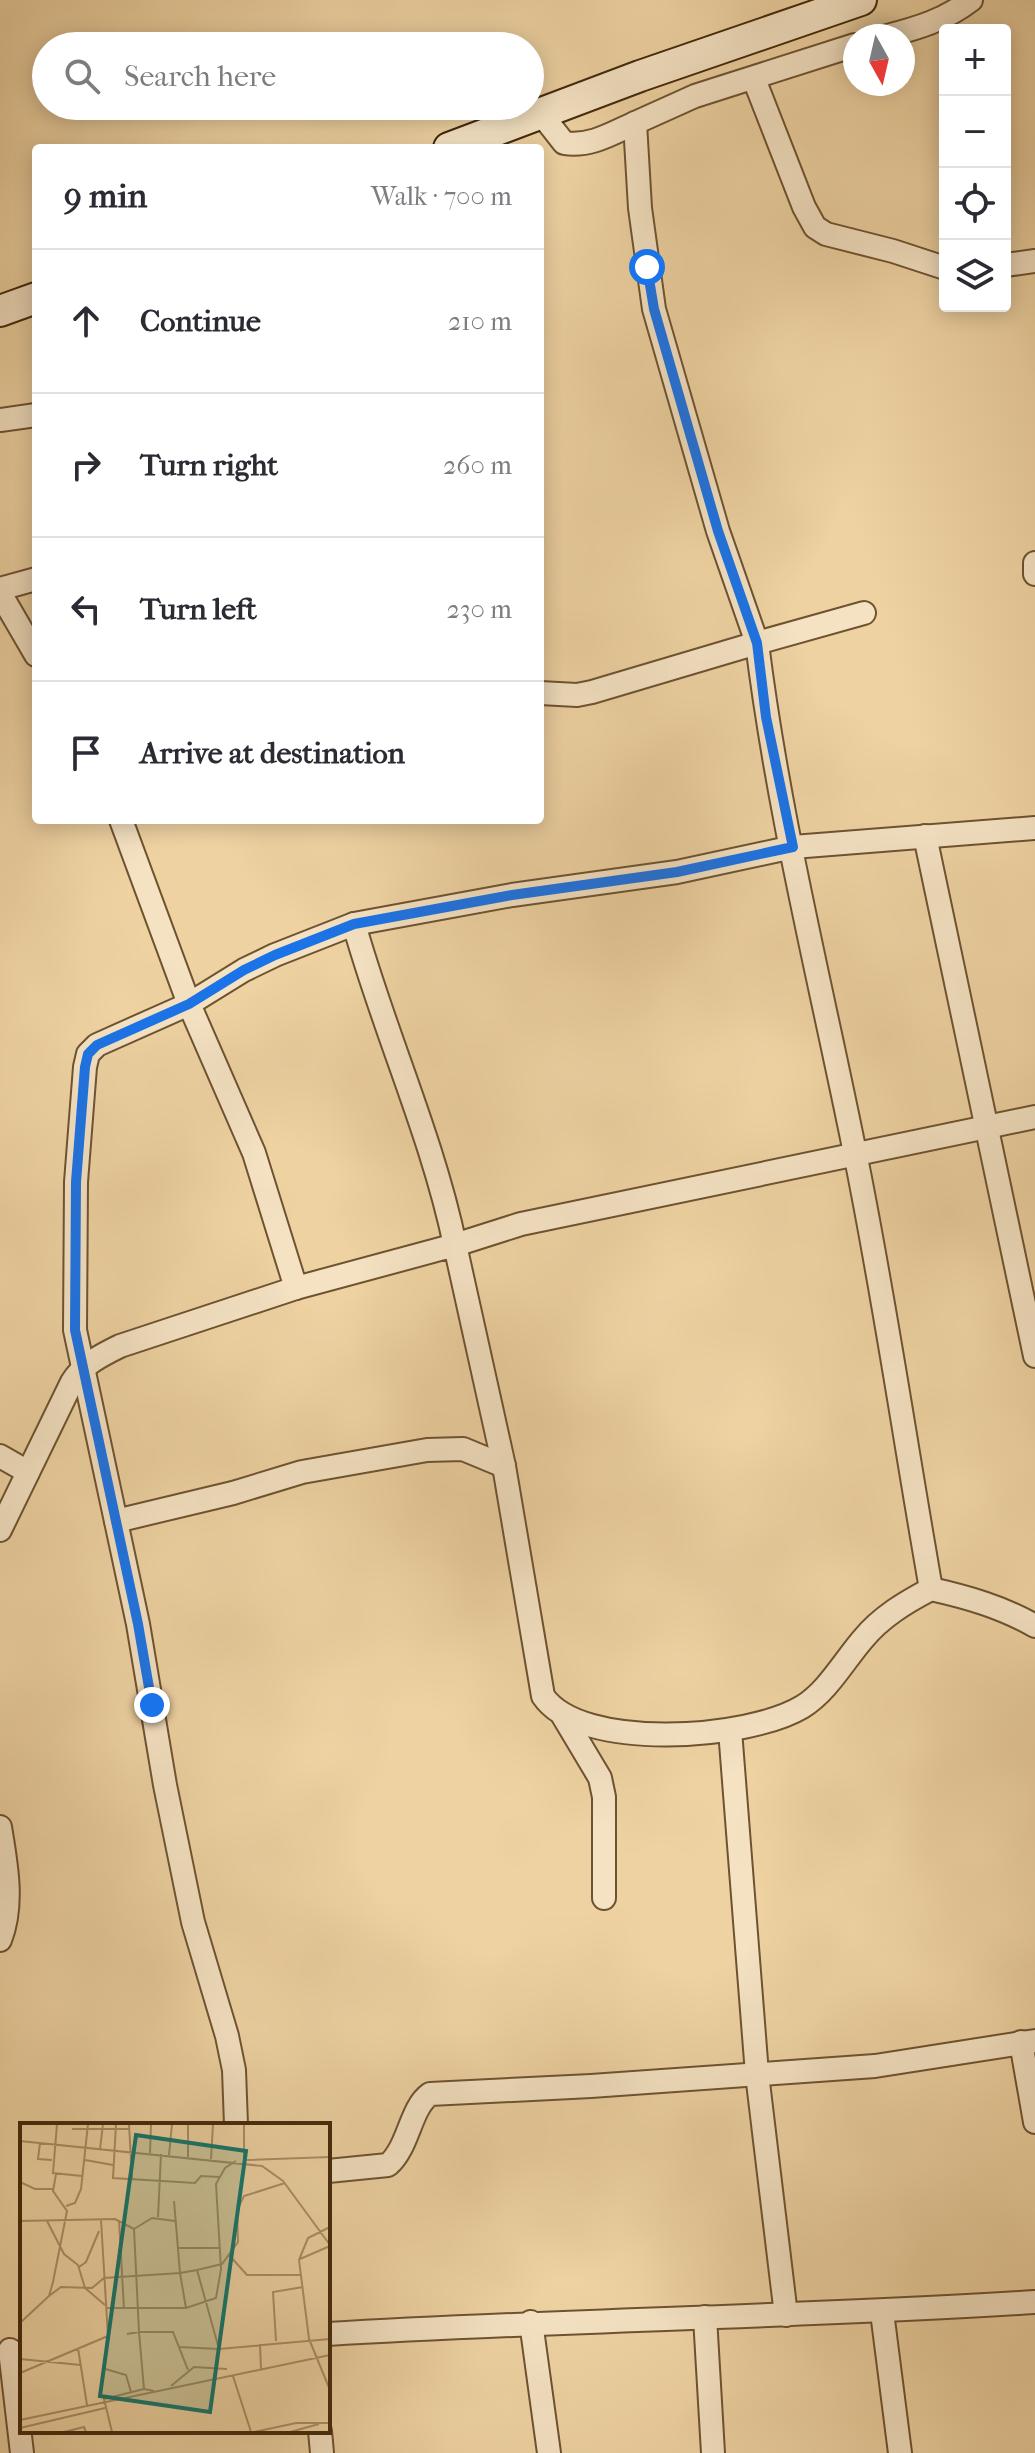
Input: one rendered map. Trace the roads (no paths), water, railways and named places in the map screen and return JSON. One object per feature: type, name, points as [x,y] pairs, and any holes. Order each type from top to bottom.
[{"type":"main road","points":[[544,114],[640,76],[861,0]]},
{"type":"main road","points":[[460,144],[528,120]]},
{"type":"main road","points":[[0,311],[32,299]]},
{"type":"street","points":[[915,27],[948,16],[971,0]]},
{"type":"street","points":[[544,118],[564,143],[589,144],[695,96],[843,49]]},
{"type":"street","points":[[754,79],[804,207],[815,227],[826,234],[939,266]]},
{"type":"street","points":[[635,123],[640,208],[654,309],[718,531],[757,643],[766,717],[855,1153],[931,1589]]},
{"type":"street","points":[[1011,264],[1035,261]]},
{"type":"street","points":[[0,420],[32,416]]},
{"type":"street","points":[[1035,563],[1035,574]]},
{"type":"street","points":[[32,580],[0,591],[32,646]]},
{"type":"street","points":[[544,693],[577,695],[592,692],[864,613]]},
{"type":"street","points":[[122,824],[189,1004],[254,1153],[296,1288]]},
{"type":"street","points":[[236,2123],[234,2070],[193,1922],[179,1857],[138,1624],[75,1330],[76,1182],[88,1054],[97,1045],[189,1004],[254,965],[354,924],[512,895],[677,872],[793,847],[1035,828]]},
{"type":"street","points":[[925,836],[1035,1356]]},
{"type":"street","points":[[354,924],[373,991],[444,1192],[504,1466],[543,1696],[551,1708],[563,1716],[631,1733],[703,1735],[730,1730],[802,1707],[815,1696],[865,1636],[899,1606],[931,1589],[998,1608],[1035,1626]]},
{"type":"street","points":[[0,1530],[72,1382],[83,1368],[120,1346],[296,1288],[521,1224],[1035,1117]]},
{"type":"street","points":[[116,1521],[233,1493],[302,1472],[427,1450],[463,1449],[504,1466]]},
{"type":"street","points":[[0,1456],[28,1472]]},
{"type":"street","points":[[563,1716],[600,1778],[604,1797],[604,1898]]},
{"type":"street","points":[[730,1730],[757,2074],[786,2315]]},
{"type":"street","points":[[0,1827],[6,1861],[7,1896],[7,1923],[0,1940]]},
{"type":"street","points":[[330,2171],[388,2165],[398,2153],[422,2100],[430,2094],[875,2066],[1028,2041],[1035,2122]]},
{"type":"street","points":[[330,2334],[531,2322],[882,2312],[1035,2302]]},
{"type":"street","points":[[882,2312],[900,2453]]},
{"type":"street","points":[[705,2317],[713,2453]]},
{"type":"street","points":[[531,2322],[549,2453]]},
{"type":"street","points":[[9,2355],[22,2453]]},
{"type":"street","points":[[320,2433],[322,2453]]}]
